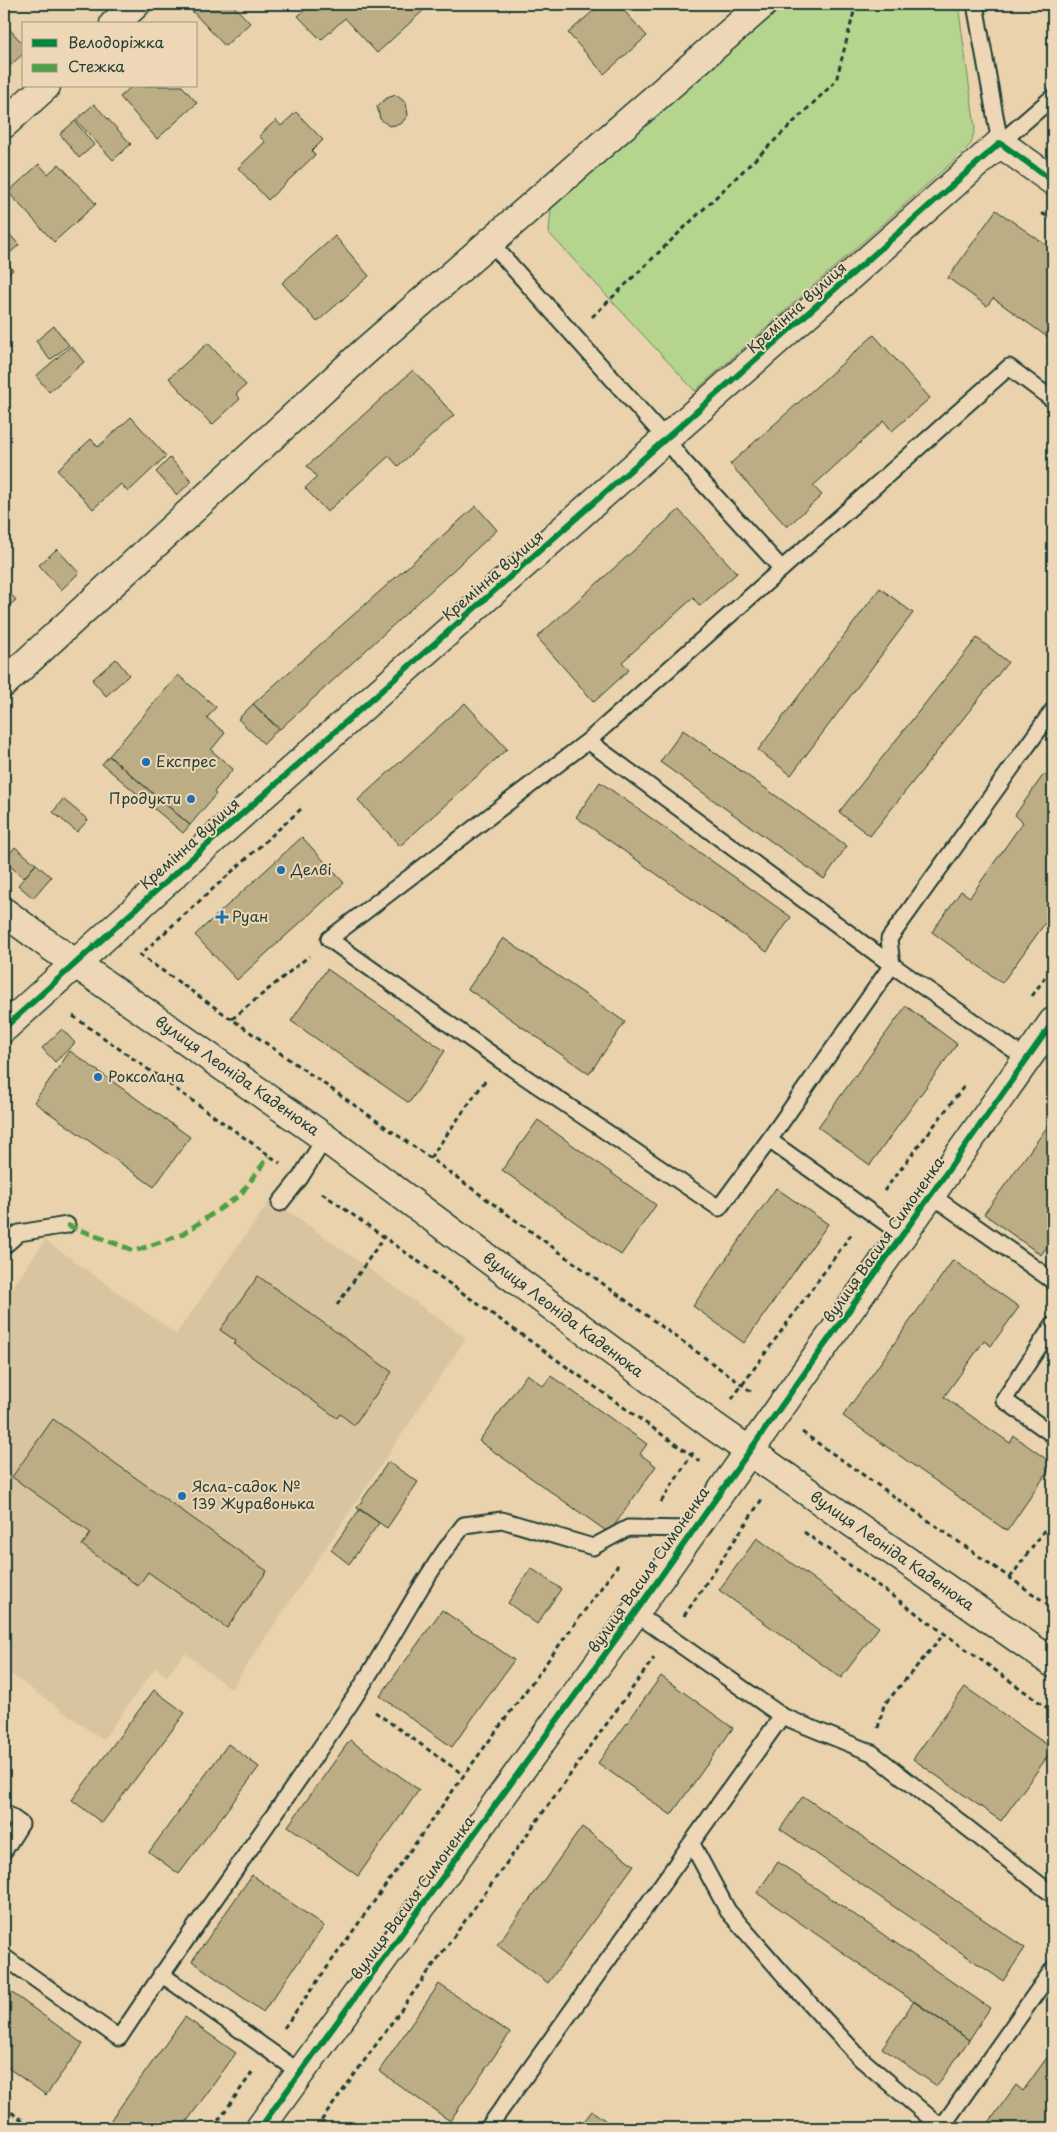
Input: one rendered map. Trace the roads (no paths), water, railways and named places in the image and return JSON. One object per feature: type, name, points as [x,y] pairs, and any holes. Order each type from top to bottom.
[{"type":"street","points":[[116,22],[136,4]]},
{"type":"street","points":[[4,683],[363,353],[764,4]]},
{"type":"street","points":[[4,124],[44,88]]},
{"type":"street","points":[[1000,143],[1053,181]]},
{"type":"street","name":"Кремінна вулиця","points":[[4,1028],[207,845],[667,440],[1000,143]]},
{"type":"street","name":"вулиця Леоніда Каденюка","points":[[4,912],[325,1138],[712,1425],[1053,1663]]},
{"type":"street","name":"вулиця Василя Симоненка","points":[[260,2128],[635,1613],[776,1412],[904,1236],[1053,1022]]},
{"type":"lane","points":[[975,4],[1000,143]]},
{"type":"lane","points":[[1000,143],[1053,97]]},
{"type":"lane","points":[[490,242],[667,440],[683,461],[782,569]]},
{"type":"lane","points":[[1053,400],[1009,367],[588,741],[329,939],[500,1060],[719,1208],[892,964],[889,939],[1053,710]]},
{"type":"lane","points":[[588,741],[892,964],[1027,1059]]},
{"type":"lane","points":[[280,1203],[300,1178],[325,1138]]},
{"type":"lane","points":[[769,1140],[904,1236]]},
{"type":"lane","points":[[931,1195],[1053,1281]]},
{"type":"lane","points":[[4,1246],[19,1233],[67,1225]]},
{"type":"lane","points":[[1053,1325],[1004,1400],[1053,1435]]},
{"type":"lane","points":[[4,1957],[119,2038],[161,1974],[355,1697],[440,1556],[464,1525],[502,1520],[593,1547],[628,1528],[644,1530],[693,1530]]},
{"type":"lane","points":[[635,1613],[782,1716],[872,1753],[1053,1894]]},
{"type":"lane","points":[[488,2128],[782,1716]]},
{"type":"lane","points":[[4,1812],[21,1824],[4,1851]]},
{"type":"lane","points":[[692,1844],[728,1911],[784,1975],[860,2058],[941,2128],[1053,1969]]},
{"type":"lane","points":[[161,1974],[301,2073]]},
{"type":"place","name":"Експрес","points":[[146,762]]},
{"type":"place","name":"Продукти","points":[[191,799]]},
{"type":"place","name":"Делві","points":[[281,870]]},
{"type":"place","name":"Руан","points":[[222,917]]},
{"type":"place","name":"Роксолана","points":[[98,1077]]},
{"type":"place","name":"Ясла-садок № 139 Журавонька","points":[[182,1496]]}]
